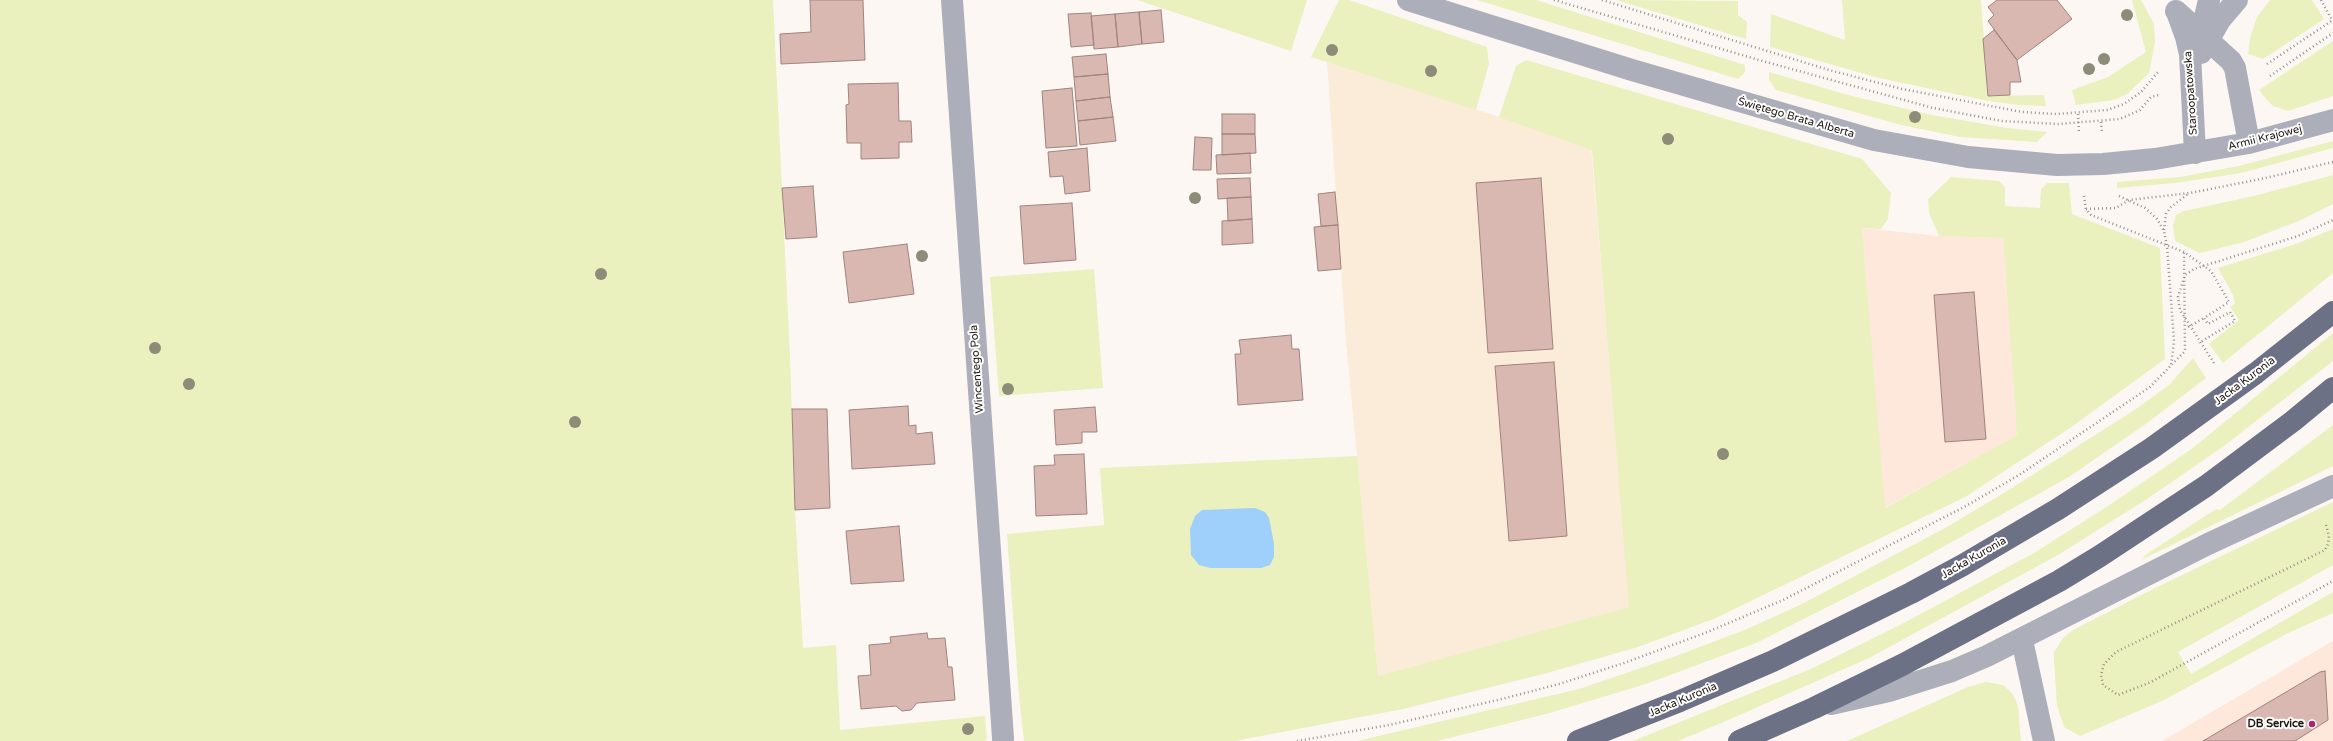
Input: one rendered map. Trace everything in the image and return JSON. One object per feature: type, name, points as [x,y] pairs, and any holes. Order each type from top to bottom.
[{"type":"main road","name":"Jacka Kuronia","points":[[1578,741],[1680,701],[1773,662],[1911,593],[1963,565],[2058,509],[2152,448],[2256,373],[2333,312]]},
{"type":"main road","points":[[1738,741],[1814,708],[1939,646],[2023,602],[2100,556],[2212,481],[2293,421],[2333,388]]},
{"type":"street","name":"Wincentego Pola","points":[[952,0],[1003,738]]},
{"type":"street","name":"Świętego Brata Alberta","points":[[1408,0],[1749,105],[1874,140],[1918,149],[1968,157],[2057,164],[2115,163],[2195,153]]},
{"type":"street","points":[[2190,73],[2205,37],[2210,0]]},
{"type":"street","points":[[2205,37],[2237,0]]},
{"type":"street","name":"Staroopatowska","points":[[2173,6],[2186,37],[2190,54],[2195,153]]},
{"type":"street","name":"Staroopatowska","points":[[2173,6],[2231,61],[2237,73],[2249,143]]},
{"type":"street","name":"Armii Krajowej","points":[[2195,153],[2249,143],[2333,120]]},
{"type":"street","points":[[1814,708],[1889,691],[1952,671],[2022,640],[2208,544],[2333,486]]},
{"type":"street","points":[[2022,640],[2044,741]]},
{"type":"path","points":[[1554,0],[1759,60],[1933,108],[2002,121],[2031,124],[2101,122]]},
{"type":"path","points":[[1602,0],[1829,70],[1902,89],[2022,112],[2057,114],[2107,110],[2124,104],[2141,92],[2155,78],[2160,67]]},
{"type":"path","points":[[2268,64],[2333,20],[2321,0]]},
{"type":"path","points":[[2186,328],[2229,302],[2211,271],[2184,252],[2091,215],[2086,209],[2116,208],[2129,200],[2262,180],[2333,162]]},
{"type":"path","points":[[2171,367],[2174,341],[2167,246],[2164,231],[2166,214],[2171,207],[2190,192]]},
{"type":"path","points":[[2129,200],[2145,208],[2157,219],[2164,231]]},
{"type":"path","points":[[1297,741],[1389,725],[1559,684],[1665,649],[1750,615],[1831,576],[1966,506],[2091,427],[2150,387],[2185,351],[2186,328],[2184,252]]},
{"type":"path","points":[[2199,343],[2235,321],[2230,312],[2208,324],[2204,318]]},
{"type":"path","points":[[2184,665],[2333,581]]},
{"type":"shaded area","points":[[1327,62],[1591,146],[1630,607],[1378,676],[1346,342]]},
{"type":"shaded area","points":[[1862,228],[1939,236],[2003,238],[2017,435],[1884,508]]},
{"type":"shaded area","points":[[2333,641],[2333,741],[2162,741],[2321,648]]},
{"type":"green space","points":[[0,0],[773,0],[790,357],[795,510],[803,648],[836,645],[840,730],[985,716],[987,739],[985,741],[0,741]]},
{"type":"green space","points":[[1137,0],[1307,0],[1291,51]]},
{"type":"green space","points":[[1339,0],[1349,0],[1487,47],[1489,64],[1476,110],[1311,57]]},
{"type":"green space","points":[[1477,0],[1536,0],[1745,65],[1745,72],[1738,79]]},
{"type":"green space","points":[[1616,0],[1738,1],[1738,15],[1747,22],[1746,39]]},
{"type":"green space","points":[[1842,0],[1981,0],[1988,96],[2044,95],[2046,106],[2020,105],[1988,101],[1875,77],[1770,47],[1771,14],[1845,40]]},
{"type":"green space","points":[[2132,0],[2141,0],[2154,24],[2155,42],[2149,73],[2127,94],[2114,100],[2076,105],[2072,90],[2108,77],[2146,52]]},
{"type":"green space","points":[[2270,0],[2312,0],[2324,19],[2263,59],[2248,54],[2250,38],[2257,17]]},
{"type":"green space","points":[[2333,41],[2333,96],[2288,111],[2273,106],[2259,90]]},
{"type":"green space","points":[[1526,60],[1862,159],[1891,193],[1888,219],[1881,229],[1862,228],[1885,508],[2017,435],[2003,238],[1939,236],[1929,213],[1928,199],[1951,177],[1999,181],[2005,187],[2005,206],[2040,208],[2041,189],[2047,183],[2069,183],[2072,214],[2160,248],[2165,359],[2070,428],[1965,497],[1716,618],[1638,647],[1547,673],[1403,709],[1235,741],[1024,741],[1019,696],[1007,534],[1104,525],[1100,468],[1357,456],[1378,676],[1629,607],[1592,150],[1499,117],[1516,66]]},
{"type":"green space","points":[[1769,72],[1848,95],[1932,115],[2007,128],[2047,132],[2037,142],[1960,137],[1901,125],[1776,90],[1769,80]]},
{"type":"green space","points":[[2333,141],[2333,148],[2241,173],[2175,183],[2117,188],[2117,182],[2180,177],[2239,166]]},
{"type":"green space","points":[[2333,175],[2333,204],[2301,220],[2244,242],[2200,253],[2175,241],[2173,226],[2176,215],[2184,211],[2254,196]]},
{"type":"green space","points":[[2333,229],[2333,273],[2223,363],[2209,344],[2239,320],[2230,307],[2235,303],[2233,295],[2218,268],[2296,244]]},
{"type":"green space","points":[[1094,269],[1103,388],[999,396],[990,277]]},
{"type":"green space","points":[[2333,333],[2333,361],[2224,446],[2147,499],[2058,555],[1869,658],[1726,721],[1678,741],[1633,741],[1813,668],[1902,624],[2034,553],[2108,506],[2193,448]]},
{"type":"green space","points":[[2193,358],[2206,378],[2147,423],[2069,477],[1905,568],[1756,643],[1646,684],[1546,714],[1437,741],[1357,741],[1579,689],[1676,656],[1747,629],[1802,604],[1945,528],[2004,493],[2136,409],[2169,385]]},
{"type":"green space","points":[[2333,425],[2333,466],[2143,559],[2144,556],[2216,509],[2220,510]]},
{"type":"green space","points":[[2333,502],[2333,565],[2178,652],[2191,674],[2333,592],[2333,613],[2288,633],[2164,700],[2080,736],[2064,727],[2057,706],[2054,659],[2054,652],[2063,638],[2073,630],[2145,593]]},
{"type":"green space","points":[[1986,682],[2003,685],[2012,693],[2018,706],[2021,741],[1847,741],[1968,687]]},
{"type":"water","points":[[1255,508],[1265,512],[1269,518],[1274,544],[1274,557],[1270,565],[1261,568],[1210,568],[1199,565],[1191,555],[1190,529],[1195,516],[1202,510]]},
{"type":"building","points":[[810,0],[863,0],[865,60],[781,64],[780,34],[811,32]]},
{"type":"building","points":[[1997,0],[2057,0],[2072,19],[2017,60],[1988,21],[1994,15],[1988,7]]},
{"type":"building","points":[[1161,10],[1164,42],[1142,44],[1139,12]]},
{"type":"building","points":[[1139,12],[1142,44],[1118,47],[1115,14]]},
{"type":"building","points":[[1091,13],[1094,45],[1071,47],[1068,14]]},
{"type":"building","points":[[1115,14],[1118,47],[1094,49],[1091,16]]},
{"type":"building","points":[[1994,30],[2017,60],[2021,82],[2010,82],[2010,95],[1988,96],[1983,39]]},
{"type":"building","points":[[1106,54],[1108,74],[1074,77],[1072,57]]},
{"type":"building","points":[[1108,74],[1110,97],[1076,101],[1074,77]]},
{"type":"building","points":[[898,83],[899,121],[911,121],[912,142],[899,142],[899,158],[861,159],[861,143],[847,143],[846,105],[849,104],[848,84]]},
{"type":"building","points":[[1072,88],[1077,146],[1046,148],[1042,91]]},
{"type":"building","points":[[1110,97],[1113,117],[1078,121],[1076,101]]},
{"type":"building","points":[[1222,114],[1255,114],[1255,134],[1222,134]]},
{"type":"building","points":[[1113,117],[1116,141],[1080,145],[1078,121]]},
{"type":"building","points":[[1222,134],[1255,134],[1256,153],[1222,155]]},
{"type":"building","points":[[1195,137],[1212,138],[1211,170],[1193,170]]},
{"type":"building","points":[[1087,148],[1090,191],[1065,194],[1063,176],[1050,177],[1048,152]]},
{"type":"building","points":[[1250,153],[1251,173],[1217,174],[1216,155]]},
{"type":"building","points":[[1250,178],[1251,197],[1218,199],[1217,179]]},
{"type":"building","points":[[1541,178],[1553,349],[1488,353],[1476,183]]},
{"type":"building","points":[[813,186],[817,237],[786,239],[782,188]]},
{"type":"building","points":[[1335,192],[1338,225],[1321,226],[1318,194]]},
{"type":"building","points":[[1251,197],[1252,219],[1228,221],[1227,198]]},
{"type":"building","points":[[1072,203],[1076,260],[1024,264],[1020,206]]},
{"type":"building","points":[[1252,219],[1253,243],[1222,245],[1222,221]]},
{"type":"building","points":[[1338,225],[1341,269],[1318,271],[1314,227]]},
{"type":"building","points":[[907,244],[914,294],[849,303],[843,252]]},
{"type":"building","points":[[1974,292],[1986,439],[1945,442],[1934,295]]},
{"type":"building","points":[[1291,335],[1292,349],[1299,349],[1303,400],[1238,405],[1235,354],[1241,354],[1239,340]]},
{"type":"building","points":[[1554,362],[1567,536],[1509,541],[1495,366]]},
{"type":"building","points":[[908,406],[909,426],[916,425],[916,434],[932,432],[935,464],[852,469],[849,410]]},
{"type":"building","points":[[1095,407],[1097,432],[1082,432],[1082,443],[1056,445],[1054,410]]},
{"type":"building","points":[[792,409],[827,409],[830,508],[795,510]]},
{"type":"building","points":[[1084,454],[1087,514],[1036,516],[1034,466],[1055,465],[1054,455]]},
{"type":"building","points":[[899,526],[904,581],[851,584],[846,531]]},
{"type":"building","points":[[927,633],[928,639],[945,638],[948,667],[952,667],[955,700],[917,703],[911,710],[902,711],[896,706],[861,709],[858,676],[871,675],[869,645],[891,643],[890,637]]},
{"type":"building","points":[[2325,671],[2328,720],[2295,741],[2203,741],[2320,672]]},
{"type":"place","name":"DB Service","points":[[2312,724]]}]
